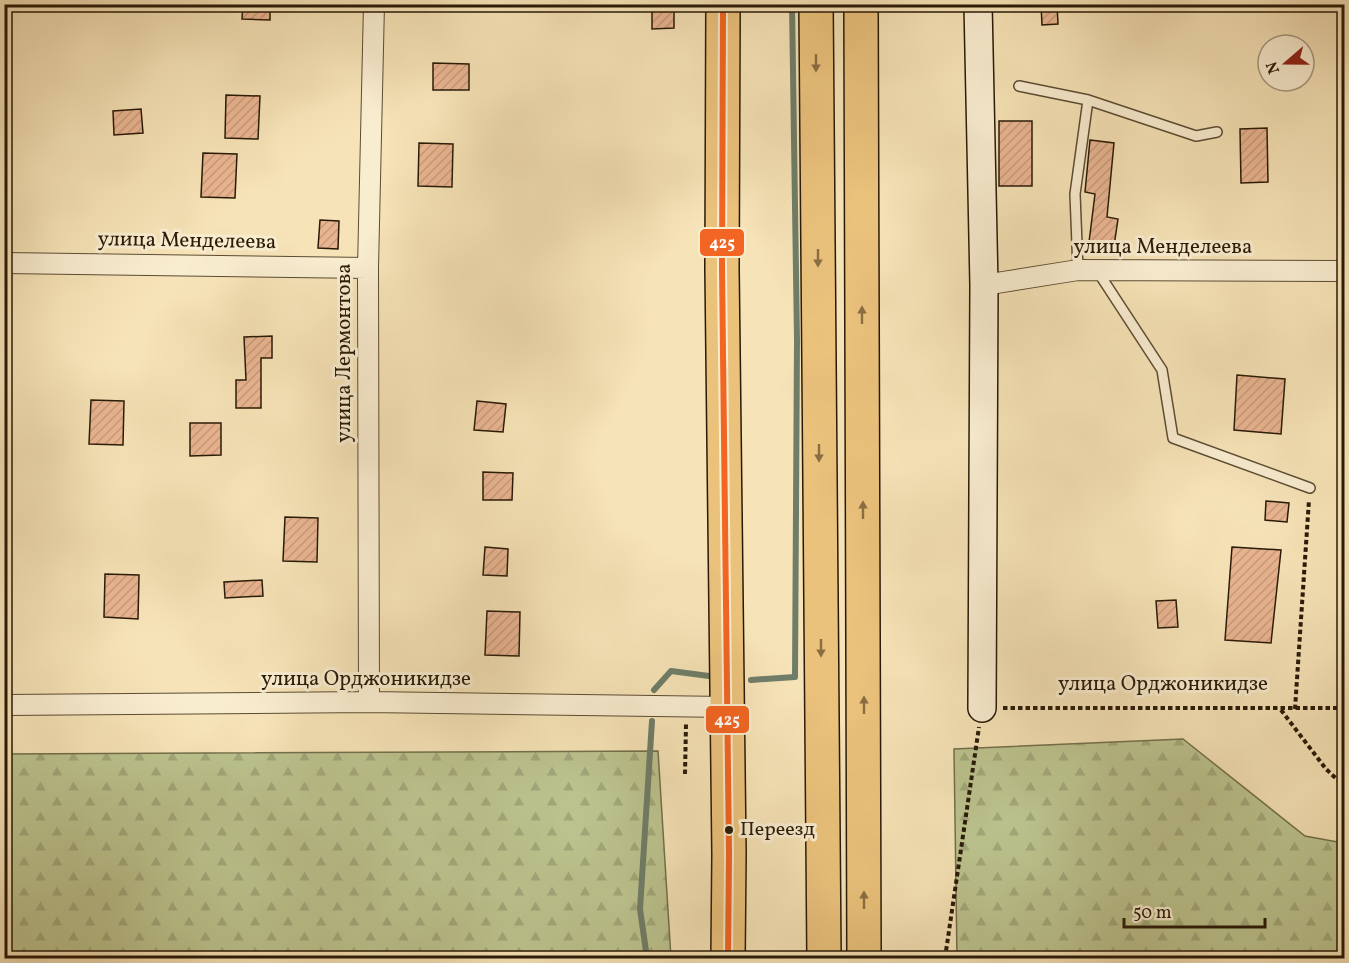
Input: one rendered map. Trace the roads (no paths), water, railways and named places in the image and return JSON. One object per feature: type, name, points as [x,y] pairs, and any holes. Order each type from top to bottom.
[{"type":"highway","points":[[723,4],[722,269],[729,854],[728,958]]},
{"type":"highway","points":[[816,4],[824,958]]},
{"type":"highway","points":[[861,4],[864,958]]},
{"type":"street","name":"улица Лермонтова","points":[[369,702],[368,268],[374,4]]},
{"type":"street","points":[[978,4],[984,285],[982,708]]},
{"type":"street","name":"улица Менделеева","points":[[4,263],[368,268]]},
{"type":"street","name":"улица Менделеева","points":[[984,285],[1087,270],[1344,271]]},
{"type":"street","name":"улица Орджоникидзе","points":[[4,705],[369,702],[727,707]]},
{"type":"lane","points":[[1019,87],[1088,100],[1196,136],[1218,132]]},
{"type":"lane","points":[[1088,100],[1076,194],[1087,270],[1162,370],[1173,438],[1310,488]]},
{"type":"waterway","points":[[751,680],[795,677],[797,340],[792,4]]},
{"type":"waterway","points":[[654,690],[671,671],[709,676]]},
{"type":"waterway","points":[[647,958],[640,909],[652,721]]},
{"type":"place","name":"Переезд","points":[[729,830]]}]
